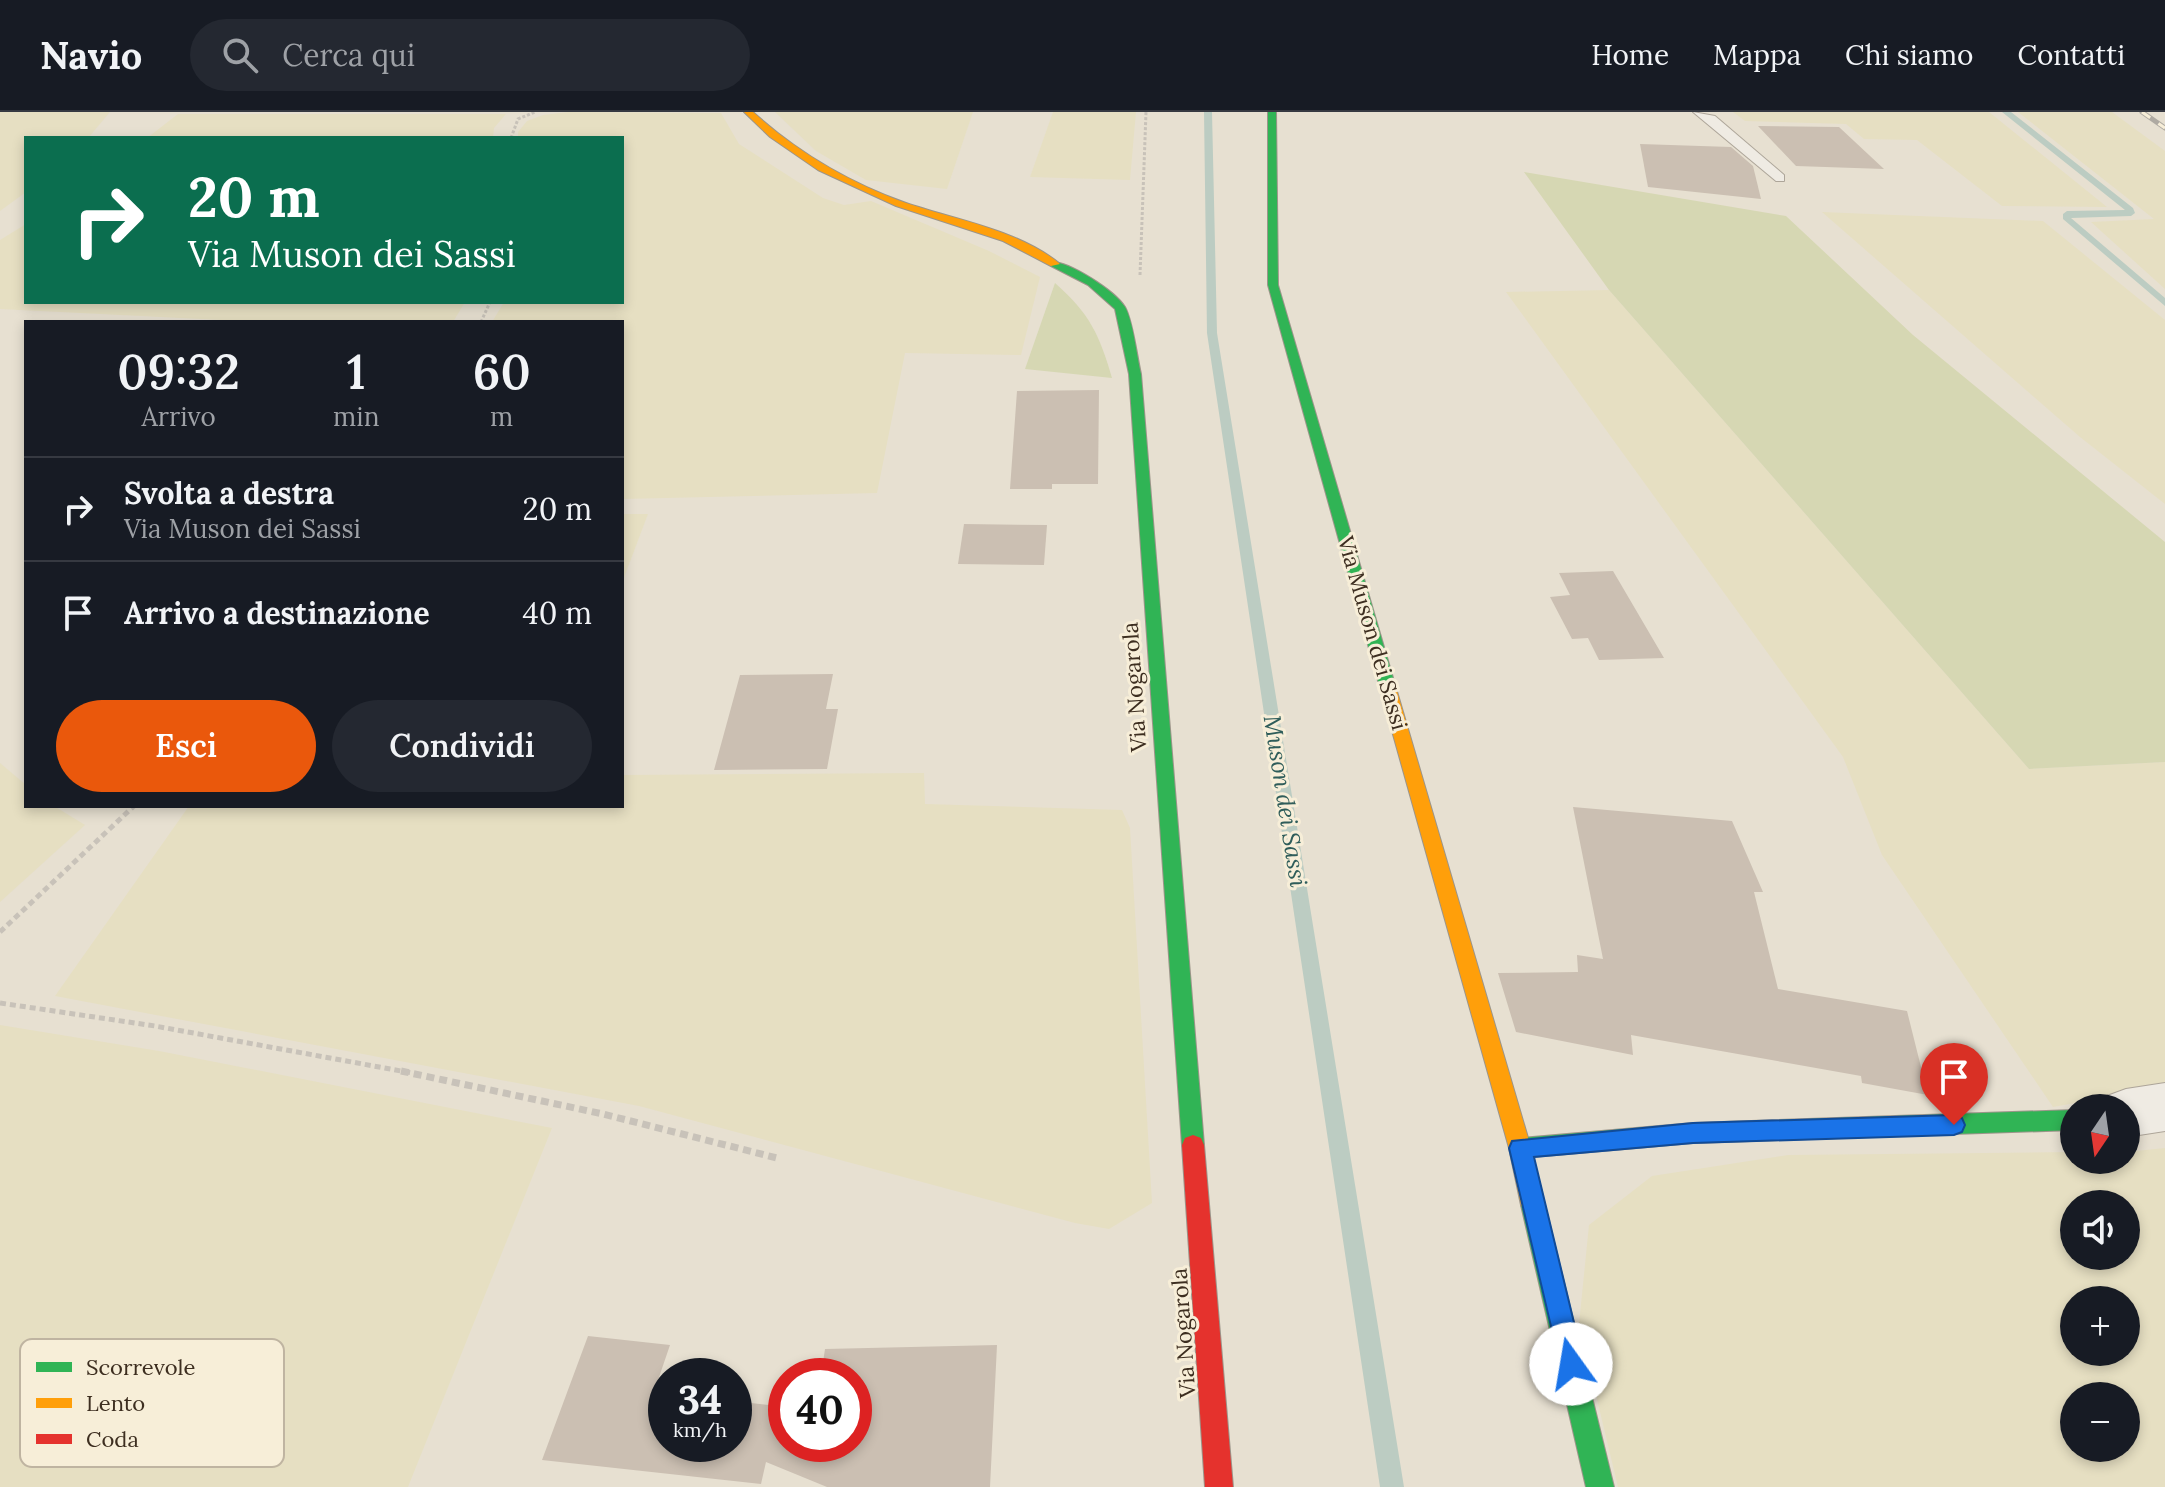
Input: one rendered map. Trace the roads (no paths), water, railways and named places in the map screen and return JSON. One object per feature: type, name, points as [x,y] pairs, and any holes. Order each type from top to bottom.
[{"type":"street","name":"Via Nogarola","points":[[748,112],[773,135],[821,168],[899,204],[1007,239],[1092,283],[1120,308],[1135,374],[1219,1487]]},
{"type":"street","name":"Via Muson dei Sassi","points":[[1272,112],[1273,285],[1520,1148],[1600,1487]]},
{"type":"street","points":[[2140,1111],[2165,1107]]},
{"type":"street","points":[[1520,1148],[1693,1133],[2060,1120]]},
{"type":"lane","points":[[1699,112],[1711,118],[1780,178]]},
{"type":"waterway","name":"Muson dei Sassi","points":[[1208,112],[1212,333],[1392,1487]]},
{"type":"waterway","points":[[2006,112],[2130,210],[2131,213],[2067,214],[2067,219],[2165,303]]},
{"type":"railway","points":[[2142,112],[2165,128]]}]
